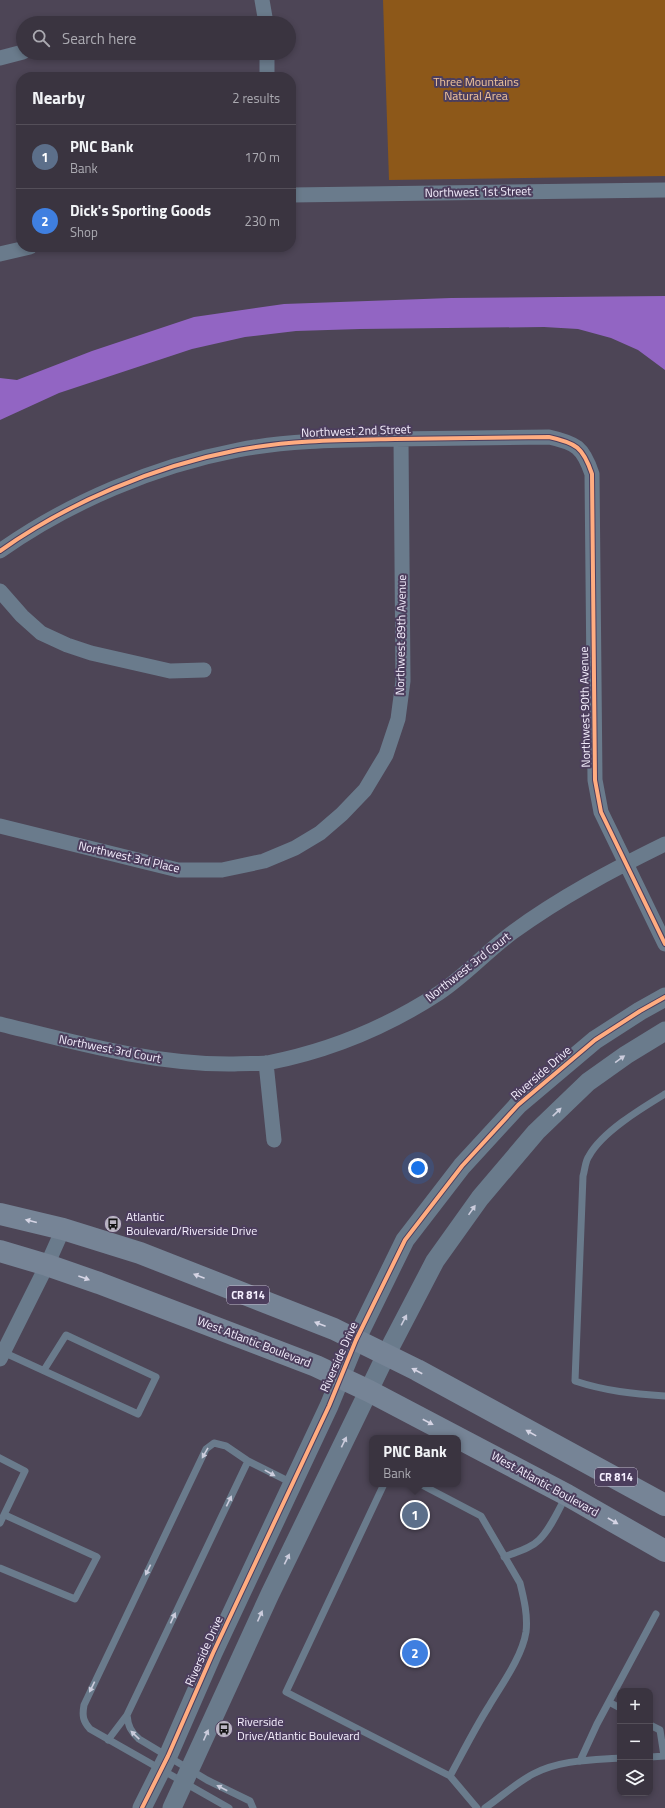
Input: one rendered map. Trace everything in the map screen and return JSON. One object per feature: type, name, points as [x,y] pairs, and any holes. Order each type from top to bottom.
[{"type":"main road","name":"CR 814","points":[[0,1214],[62,1229],[140,1253],[334,1329],[626,1482],[665,1505]]},
{"type":"main road","name":"West Atlantic Boulevard","points":[[0,1251],[47,1265],[190,1316],[316,1366],[369,1391],[453,1435]]},
{"type":"main road","name":"West Atlantic Boulevard","points":[[461,1439],[567,1495],[665,1551]]},
{"type":"street","points":[[262,0],[265,16]]},
{"type":"street","points":[[0,58],[16,54]]},
{"type":"street","points":[[267,60],[267,72]]},
{"type":"street","name":"Northwest 1st Street","points":[[296,195],[665,190]]},
{"type":"street","points":[[0,254],[16,250]]},
{"type":"street","name":"Northwest 2nd Street","points":[[0,551],[21,536],[95,496],[164,469],[238,450],[318,440],[549,437],[570,441],[586,456]]},
{"type":"street","name":"Northwest 89th Avenue","points":[[342,814],[365,790],[386,755],[398,719],[403,681],[400,439]]},
{"type":"street","name":"Northwest 90th Avenue","points":[[586,456],[592,474],[595,780],[601,812],[624,864],[665,944]]},
{"type":"street","points":[[0,591],[22,616],[41,633],[67,645],[91,653],[170,671],[204,670]]},
{"type":"street","name":"Northwest 3rd Place","points":[[0,826],[178,870],[222,870],[264,861],[295,848],[320,833],[342,814]]},
{"type":"street","name":"Northwest 3rd Court","points":[[0,1024],[151,1058],[216,1064],[266,1063],[339,1044],[389,1023],[441,992],[512,932],[574,891],[665,844]]},
{"type":"street","name":"Riverside Drive","points":[[142,1808],[293,1484],[356,1340],[405,1240],[462,1166],[518,1105],[595,1040],[665,997]]},
{"type":"street","points":[[172,1808],[270,1594],[386,1355],[435,1262],[480,1198],[536,1132],[588,1082],[626,1055],[665,1031]]},
{"type":"street","points":[[266,1063],[274,1140]]},
{"type":"street","points":[[2,1356],[47,1265],[62,1229]]},
{"type":"lane","points":[[665,1094],[629,1117],[597,1144],[588,1157],[583,1176],[576,1381],[596,1389],[665,1396]]},
{"type":"lane","points":[[2,1356],[44,1370],[138,1414],[156,1377],[66,1335],[44,1370]]},
{"type":"lane","points":[[253,1808],[250,1801],[187,1776],[164,1762],[108,1740],[90,1729],[84,1722],[84,1705],[206,1449],[214,1443],[220,1444],[248,1461],[293,1484]]},
{"type":"lane","points":[[0,1458],[24,1471],[0,1523]]},
{"type":"lane","points":[[108,1740],[127,1715],[248,1461]]},
{"type":"lane","points":[[383,1487],[286,1692],[450,1776],[477,1808]]},
{"type":"lane","points":[[426,1487],[481,1516],[520,1584],[526,1618],[525,1637],[507,1675],[472,1734],[450,1776]]},
{"type":"lane","points":[[504,1557],[527,1548],[538,1541],[546,1531],[567,1495]]},
{"type":"lane","points":[[0,1568],[75,1599],[97,1557],[5,1515]]},
{"type":"lane","points":[[580,1761],[597,1724],[656,1614]]},
{"type":"lane","points":[[609,1702],[617,1706]]},
{"type":"lane","points":[[127,1715],[128,1726],[132,1734],[164,1762],[187,1776],[229,1808]]},
{"type":"lane","points":[[653,1726],[660,1730],[663,1738],[664,1756],[653,1756]]},
{"type":"lane","points":[[485,1808],[533,1774],[546,1768],[580,1761],[617,1758]]},
{"type":"green space","name":"Three Mountains Natural Area","points":[[383,0],[665,0],[665,176],[389,180]]},
{"type":"shaded area","points":[[665,296],[665,370],[638,350],[611,338],[578,329],[544,327],[296,331],[245,337],[192,349],[59,393],[0,420],[0,378],[17,380],[92,351],[194,317],[284,304],[451,298]]},
{"type":"cycle path","points":[[0,551],[55,517],[114,488],[144,476],[176,466],[238,450],[277,444],[336,440],[549,437],[572,444],[582,452],[592,474],[595,780],[601,812],[665,944]]},
{"type":"cycle path","points":[[142,1808],[168,1756],[213,1653],[329,1406],[356,1340],[405,1240],[462,1166],[518,1105],[595,1040],[665,997]]},
{"type":"place","name":"Atlantic Boulevard/Riverside Drive","points":[[113,1224]]},
{"type":"place","name":"PNC Bank","points":[[415,1515]]},
{"type":"place","name":"Dick's Sporting Goods","points":[[415,1653]]},
{"type":"place","name":"Riverside Drive/Atlantic Boulevard","points":[[224,1729]]}]
